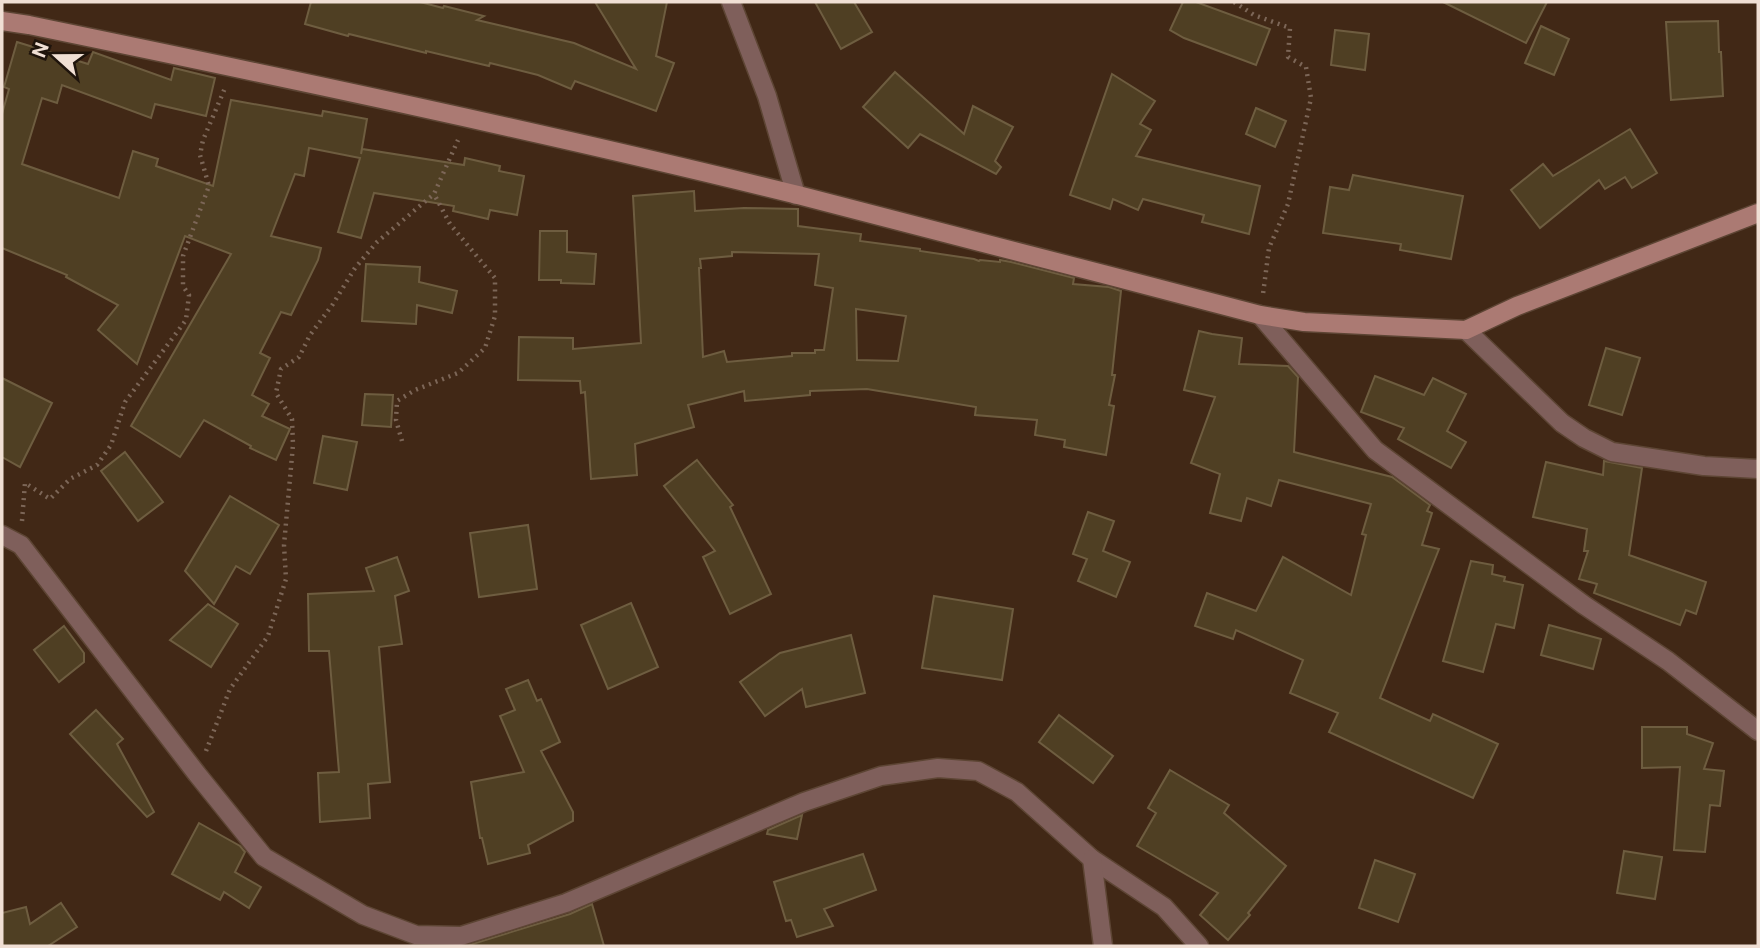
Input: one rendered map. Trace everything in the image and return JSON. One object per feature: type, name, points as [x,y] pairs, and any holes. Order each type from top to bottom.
[{"type":"main road","points":[[2,21],[467,118],[796,195],[1260,315],[1304,322],[1466,330],[1517,306],[1758,213]]},
{"type":"street","points":[[731,2],[767,96],[796,195]]},
{"type":"street","points":[[1260,315],[1375,450],[1584,605],[1698,683],[1758,731]]},
{"type":"street","points":[[1466,330],[1562,423],[1612,452],[1704,466],[1758,469]]},
{"type":"street","points":[[2,535],[21,545],[264,857],[363,915],[416,935],[461,936],[527,916],[566,903],[804,802],[881,776],[938,768],[978,771],[1017,792],[1092,859],[1164,907],[1199,946]]},
{"type":"street","points":[[1092,859],[1103,946]]},
{"type":"path","points":[[1234,2],[1254,15],[1290,28],[1287,57],[1306,67],[1311,98],[1288,204],[1269,248],[1260,315]]},
{"type":"path","points":[[21,545],[25,483],[50,499],[70,479],[97,466],[111,445],[125,402],[186,320],[190,295],[183,286],[183,256],[209,186],[200,155],[203,140],[226,87],[230,67]]},
{"type":"path","points":[[197,774],[230,689],[268,636],[286,579],[284,545],[293,445],[292,419],[276,393],[281,369],[299,357],[310,335],[355,268],[377,242],[434,194],[467,118]]},
{"type":"path","points":[[402,441],[396,420],[397,401],[415,390],[458,373],[485,348],[495,316],[495,278],[450,225],[434,194]]},
{"type":"building","points":[[311,2],[420,2],[443,8],[444,6],[484,16],[477,20],[574,43],[636,69],[595,2],[667,2],[656,56],[674,63],[656,111],[575,81],[571,89],[538,75],[490,63],[489,66],[426,53],[305,24]]},
{"type":"building","points":[[815,2],[854,2],[872,32],[841,49]]},
{"type":"building","points":[[1183,2],[1196,2],[1270,29],[1256,65],[1184,38],[1170,30]]},
{"type":"building","points":[[1443,2],[1547,2],[1526,43]]},
{"type":"building","points":[[1718,21],[1723,96],[1671,100],[1666,22]]},
{"type":"building","points":[[1541,26],[1569,39],[1554,75],[1525,63]]},
{"type":"building","points":[[1335,30],[1369,34],[1365,70],[1331,65]]},
{"type":"building","points":[[17,42],[88,64],[93,52],[171,80],[174,68],[215,78],[206,116],[155,104],[151,118],[62,85],[57,103],[42,98],[22,164],[119,198],[133,151],[158,159],[156,166],[213,186],[231,100],[322,116],[323,111],[367,119],[361,154],[362,149],[464,165],[465,158],[500,166],[499,171],[524,176],[517,215],[490,210],[488,219],[453,211],[454,206],[374,193],[361,238],[338,232],[360,158],[309,148],[304,176],[295,174],[271,236],[321,248],[318,260],[291,315],[281,312],[260,353],[270,358],[252,395],[269,404],[262,416],[290,429],[276,460],[250,448],[251,446],[204,420],[180,457],[131,426],[231,254],[185,236],[137,364],[98,330],[118,305],[66,277],[67,275],[2,248],[2,114],[9,89],[4,87]]},
{"type":"building","points":[[895,72],[964,134],[973,106],[1013,127],[995,161],[1001,167],[996,174],[920,134],[908,148],[863,107]]},
{"type":"building","points":[[1112,74],[1155,101],[1140,124],[1151,130],[1136,156],[1260,186],[1249,234],[1202,222],[1204,215],[1143,199],[1138,210],[1113,199],[1110,209],[1070,195]]},
{"type":"building","points":[[1256,108],[1286,121],[1275,147],[1246,134]]},
{"type":"building","points":[[1630,129],[1657,173],[1632,188],[1625,177],[1605,189],[1599,180],[1540,228],[1511,190],[1543,164],[1553,176]]},
{"type":"building","points":[[1353,175],[1463,196],[1451,259],[1400,250],[1401,244],[1323,233],[1330,187],[1349,190]]},
{"type":"building","points":[[694,191],[695,211],[798,209],[798,226],[861,234],[860,241],[979,261],[1011,262],[1074,278],[1073,284],[1109,287],[1121,291],[1112,375],[1115,375],[1109,405],[1114,406],[1106,455],[1064,447],[1065,440],[1035,435],[1037,420],[975,415],[976,407],[867,389],[810,391],[810,395],[745,401],[744,391],[688,405],[694,427],[635,444],[637,475],[591,479],[585,392],[581,393],[580,381],[518,380],[519,337],[573,338],[573,349],[641,343],[633,196]],"holes":[[[732,252],[819,254],[815,285],[833,288],[824,350],[727,362],[724,351],[703,357],[700,259],[732,256]],[[856,309],[906,316],[898,361],[857,360]]]},
{"type":"building","points":[[540,231],[567,231],[567,252],[596,254],[594,284],[539,280]]},
{"type":"building","points":[[366,264],[420,267],[419,282],[457,291],[452,313],[417,305],[416,324],[362,321]]},
{"type":"building","points":[[1199,331],[1242,338],[1239,364],[1288,366],[1298,377],[1294,452],[1392,477],[1430,505],[1427,511],[1432,513],[1422,545],[1439,549],[1380,698],[1430,721],[1433,714],[1498,744],[1473,798],[1329,732],[1338,713],[1290,693],[1303,660],[1236,630],[1233,639],[1195,626],[1207,593],[1256,611],[1283,557],[1351,595],[1366,535],[1362,534],[1371,504],[1279,480],[1271,506],[1247,498],[1241,521],[1210,513],[1220,474],[1191,463],[1215,397],[1184,390]]},
{"type":"building","points":[[1606,348],[1640,358],[1622,415],[1589,405]]},
{"type":"building","points":[[1375,376],[1424,395],[1433,378],[1466,394],[1447,431],[1466,442],[1451,468],[1398,439],[1404,428],[1361,412]]},
{"type":"building","points":[[2,378],[52,403],[20,467],[2,457]]},
{"type":"building","points":[[365,394],[393,395],[391,427],[362,425]]},
{"type":"building","points":[[323,436],[357,442],[347,490],[314,483]]},
{"type":"building","points":[[125,452],[163,502],[138,521],[101,471]]},
{"type":"building","points":[[697,460],[733,505],[730,507],[771,594],[730,614],[703,557],[715,551],[664,486]]},
{"type":"building","points":[[1604,461],[1642,468],[1629,555],[1706,582],[1696,614],[1686,610],[1680,625],[1594,593],[1597,584],[1579,579],[1588,551],[1584,551],[1587,529],[1533,517],[1546,462],[1603,475]]},
{"type":"building","points":[[230,496],[279,525],[250,574],[236,566],[214,604],[185,571]]},
{"type":"building","points":[[1088,512],[1114,521],[1103,551],[1130,562],[1116,597],[1078,581],[1087,559],[1073,554]]},
{"type":"building","points":[[528,525],[537,589],[479,597],[470,533]]},
{"type":"building","points":[[397,557],[409,591],[395,596],[402,644],[379,647],[390,782],[368,784],[370,818],[320,822],[318,773],[339,772],[329,651],[309,651],[308,594],[374,591],[366,568]]},
{"type":"building","points":[[1471,561],[1493,565],[1492,574],[1505,577],[1504,581],[1523,585],[1514,628],[1496,624],[1483,672],[1443,661]]},
{"type":"building","points":[[934,596],[1013,609],[1002,680],[922,668]]},
{"type":"building","points":[[631,603],[658,667],[608,689],[581,625]]},
{"type":"building","points":[[208,604],[238,624],[211,667],[170,640]]},
{"type":"building","points":[[1549,625],[1601,639],[1593,669],[1541,655]]},
{"type":"building","points":[[64,626],[84,653],[84,662],[59,682],[34,650]]},
{"type":"building","points":[[851,635],[865,693],[806,707],[802,689],[765,716],[740,682],[780,653]]},
{"type":"building","points":[[528,680],[537,701],[541,699],[560,742],[541,751],[573,812],[573,821],[528,845],[530,853],[488,864],[480,838],[471,782],[524,772],[500,716],[515,710],[506,689]]},
{"type":"building","points":[[96,710],[123,739],[117,744],[154,812],[147,817],[70,734]]},
{"type":"building","points":[[1059,715],[1113,756],[1093,783],[1039,742]]},
{"type":"building","points":[[1642,727],[1687,727],[1687,734],[1713,743],[1704,769],[1724,771],[1720,806],[1710,805],[1705,852],[1674,850],[1680,767],[1642,768]]},
{"type":"building","points":[[1170,770],[1229,805],[1224,813],[1286,866],[1228,940],[1200,915],[1218,893],[1137,846],[1156,813],[1148,808]]},
{"type":"building","points":[[802,815],[797,839],[767,834],[768,830]]},
{"type":"building","points":[[199,823],[240,846],[245,852],[235,872],[261,887],[249,908],[224,892],[220,900],[172,874]]},
{"type":"building","points":[[1624,851],[1662,857],[1655,899],[1617,893]]},
{"type":"building","points":[[863,854],[876,890],[824,909],[833,926],[797,937],[791,920],[786,921],[774,882]]},
{"type":"building","points":[[1375,860],[1415,874],[1398,922],[1359,908]]},
{"type":"building","points":[[61,903],[77,927],[48,946],[2,946],[2,913],[26,907],[30,924]]},
{"type":"building","points":[[592,904],[604,946],[466,946],[570,914]]}]
